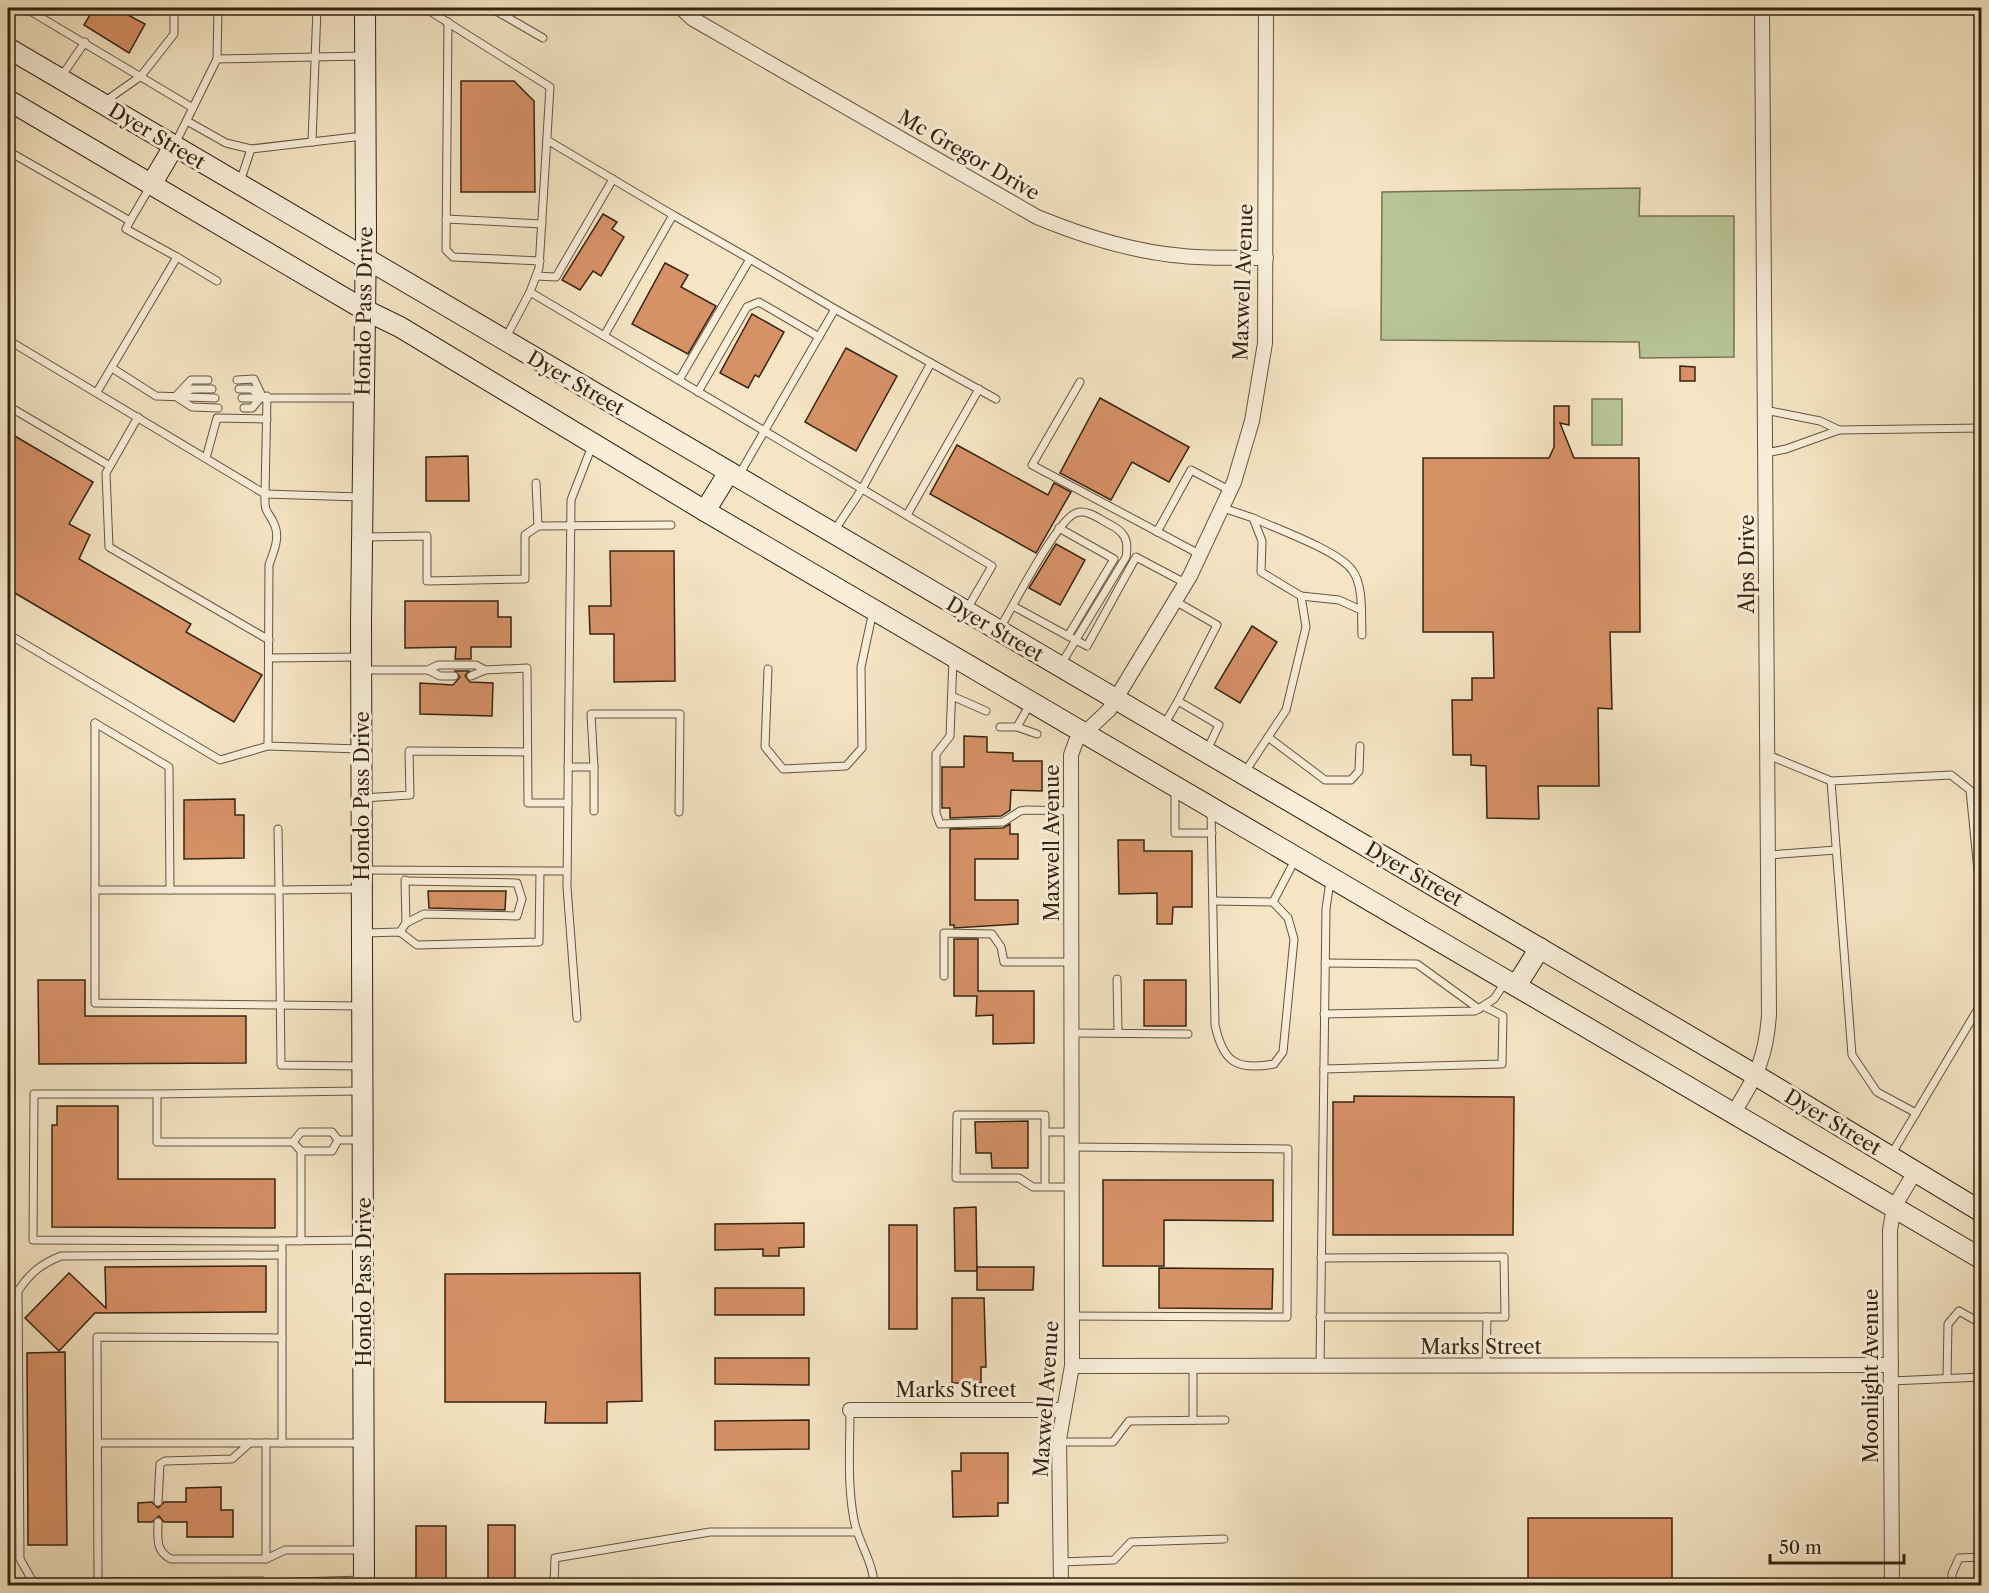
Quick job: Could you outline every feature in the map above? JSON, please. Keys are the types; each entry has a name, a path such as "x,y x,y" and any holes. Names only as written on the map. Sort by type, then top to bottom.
{"main road":[{"name":"Hondo Pass Drive","path":"364,1583 361,537 365,260 365,9"},
{"name":"Dyer Street","path":"8,48 365,260 1540,948 1982,1212"},
{"path":"8,100 363,309 400,327 705,510 1982,1259"},
{"path":"151,185 174,146"},
{"path":"705,510 733,475"},
{"path":"1511,983 1540,948"}],"street":[{"name":"Mc Gregor Drive","path":"681,8 693,19 1036,217 1072,232 1149,252 1184,256 1266,258"},
{"name":"Maxwell Avenue","path":"1061,1586 1059,1442 1072,1366 1071,755 1076,741 1103,716 1116,699 1186,584 1231,491 1252,421 1265,343 1266,8"},
{"name":"Alps Drive","path":"1734,1112 1757,1076 1767,1035 1769,1015 1762,8"},
{"name":"Moonlight Avenue","path":"1892,1586 1890,1230 1894,1207 1915,1172"},
{"name":"Marks Street","path":"1072,1366 1891,1365"},
{"name":"Marks Street","path":"850,1410 1063,1410"}],"lane":[{"path":"24,8 85,42 193,108"},
{"path":"102,103 141,76 174,34 174,8"},
{"path":"174,146 217,59 218,8"},
{"path":"312,142 317,8"},
{"path":"491,8 543,38"},
{"path":"365,9 428,10 550,87 540,261 530,292 504,340"},
{"path":"448,22 446,250 453,257 540,261"},
{"path":"59,79 85,42"},
{"path":"217,59 365,56"},
{"path":"186,121 226,143 251,149 365,136"},
{"path":"547,140 673,215 996,399"},
{"path":"240,185 251,149"},
{"path":"8,151 130,221"},
{"path":"536,276 556,277 613,179"},
{"path":"151,185 126,229 217,281"},
{"path":"604,336 673,215"},
{"path":"446,219 542,224"},
{"path":"97,393 177,257"},
{"path":"679,380 750,259"},
{"path":"530,292 992,566 965,611"},
{"path":"698,392 747,307 759,302 819,338"},
{"path":"733,475 764,431 836,309"},
{"path":"8,340 265,494 362,497"},
{"path":"832,533 862,489 931,363"},
{"path":"112,368 156,396 215,398"},
{"path":"237,380 254,379 265,396 267,419 265,511 275,525 277,537 270,566 268,746"},
{"path":"176,396 191,380 208,380"},
{"path":"1080,382 1032,465 1201,555"},
{"path":"176,396 192,389 212,389"},
{"path":"239,389 251,389 265,396"},
{"path":"907,515 979,389"},
{"path":"176,396 192,408 218,408"},
{"path":"244,408 252,408 265,396"},
{"path":"242,398 265,396 363,398"},
{"path":"8,406 110,466"},
{"path":"1765,411 1820,421 1839,430"},
{"path":"138,417 106,473 109,547 269,640"},
{"path":"206,458 217,418 267,419"},
{"path":"1766,453 1786,449 1839,430 1982,428"},
{"path":"577,1018 567,870 571,500 593,444"},
{"path":"1157,532 1191,470 1231,491"},
{"path":"536,483 538,526"},
{"path":"1223,508 1253,518 1330,553 1353,570 1360,593 1362,635"},
{"path":"999,630 1059,528 1073,513 1084,511 1123,531 1128,545 1126,557 1060,666"},
{"path":"1253,518 1262,542 1261,572 1301,596 1339,600 1361,610"},
{"path":"361,537 427,536 427,581 525,579 525,535 538,526 671,525"},
{"path":"1059,528 1114,559 1068,636"},
{"path":"1013,606 1087,646 1136,557 1186,584"},
{"path":"1243,774 1286,710 1306,627 1301,596"},
{"path":"1163,727 1217,625 1175,601"},
{"path":"768,669 765,747 783,769 846,766 862,748 861,667 874,609"},
{"path":"8,634 220,760 268,746 362,749"},
{"path":"954,656 950,736 936,754 936,813 940,824 1003,822 1020,811 1027,810 1071,811"},
{"path":"269,658 428,670 440,676 454,676"},
{"path":"428,670 438,665 476,665 484,670"},
{"path":"471,676 484,670 526,668 528,803 568,803"},
{"path":"952,696 986,711"},
{"path":"1017,727 1031,701"},
{"path":"1178,701 1219,725 1206,752"},
{"path":"594,812 591,714 680,714 680,812"},
{"path":"170,890 169,767 95,723 95,1003 363,1006"},
{"path":"1000,727 1017,727 1037,734"},
{"path":"1268,737 1325,780 1351,780 1359,771 1360,746"},
{"path":"362,798 410,795 409,751 527,752"},
{"path":"1768,755 1831,781 1951,775 1970,790 1982,910"},
{"path":"568,767 594,767"},
{"path":"1831,781 1852,1055 1877,1092 1916,1113"},
{"path":"1175,786 1175,833 1212,833"},
{"path":"1211,807 1215,1025 1220,1049 1232,1061 1254,1068 1274,1064 1283,1052 1288,1017 1294,939 1288,918 1273,902 1213,901"},
{"path":"278,829 280,1065 363,1066"},
{"path":"1769,855 1836,850"},
{"path":"1273,902 1296,857"},
{"path":"95,890 279,890 362,880 402,870 567,870"},
{"path":"402,870 406,881 406,923"},
{"path":"362,933 400,932 417,945 539,942 540,871"},
{"path":"1320,1367 1326,909 1330,877"},
{"path":"400,932 406,923 424,914 517,916 522,900 517,883 406,881"},
{"path":"944,976 944,933 992,934 1001,947 1004,962 1071,962"},
{"path":"1324,1069 1502,1064 1503,1016 1482,1008 1417,964 1325,963"},
{"path":"1118,979 1118,1034"},
{"path":"1324,1014 1461,1012 1482,1008 1511,983"},
{"path":"1890,1156 1982,1002"},
{"path":"1072,1033 1188,1034"},
{"path":"363,1091 34,1094 33,1240 364,1240"},
{"path":"157,1094 158,1142 293,1142 301,1151 302,1241"},
{"path":"1045,1186 1045,1115 957,1115 957,1178 1019,1178 1033,1186 1072,1187"},
{"path":"293,1142 301,1132 332,1132 338,1140"},
{"path":"1045,1132 1072,1132"},
{"path":"338,1140 363,1140"},
{"path":"301,1151 332,1151 338,1140"},
{"path":"1072,1147 1288,1149 1288,1161 1287,1317 1072,1316"},
{"path":"282,1241 282,1443"},
{"path":"282,1255 61,1256 44,1263 29,1275 18,1291 20,1559 33,1584 98,1582 137,1584 364,1583"},
{"path":"1320,1317 1505,1317 1504,1257 1321,1258"},
{"path":"1947,1378 1948,1324 1959,1311 1982,1324"},
{"path":"1486,1366 1487,1317"},
{"path":"98,1582 97,1337 282,1338"},
{"path":"1192,1420 1193,1367"},
{"path":"1891,1381 1982,1377"},
{"path":"850,1410 850,1500 856,1532 874,1575 874,1586"},
{"path":"1059,1442 1113,1442 1129,1421 1225,1420"},
{"path":"98,1443 363,1443"},
{"path":"158,1502 160,1464 165,1461 232,1459 250,1443"},
{"path":"266,1443 266,1559"},
{"path":"158,1522 158,1548 162,1554 171,1559 266,1559 285,1550 364,1550"},
{"path":"554,1586 555,1557 710,1532 856,1532"},
{"path":"1061,1562 1114,1560 1131,1542 1224,1539"},
{"path":"1952,1586 1952,1574 1959,1558 1982,1557"}],"green space":[{"path":"1640,188 1639,216 1734,216 1734,357 1640,358 1639,342 1381,340 1382,192"},
{"path":"1592,399 1622,399 1622,445 1592,445"}],"building":[{"path":"94,8 115,8 145,24 129,53 84,25"},
{"path":"461,81 514,81 534,101 535,192 461,192"},
{"path":"603,214 617,222 612,229 624,237 601,276 593,271 580,290 562,280"},
{"path":"665,263 688,275 681,287 716,306 688,354 632,324"},
{"path":"752,314 784,332 759,377 755,375 748,388 720,373"},
{"path":"846,348 897,376 856,451 805,422"},
{"path":"1680,366 1695,367 1695,381 1680,381"},
{"path":"1100,398 1189,447 1169,482 1132,462 1111,500 1060,473"},
{"path":"1554,406 1569,406 1569,425 1560,423 1574,458 1639,458 1640,632 1610,632 1612,709 1598,708 1599,786 1538,786 1539,819 1487,818 1486,766 1471,765 1471,755 1453,755 1452,700 1472,700 1472,678 1494,678 1493,632 1423,632 1423,458 1549,458 1554,447"},
{"path":"8,432 93,482 69,524 90,535 79,559 191,624 186,632 262,675 234,722 8,589"},
{"path":"957,445 1048,495 1054,483 1071,492 1036,553 930,494"},
{"path":"468,456 469,501 426,501 426,457"},
{"path":"1056,544 1085,560 1060,605 1029,588"},
{"path":"610,551 674,551 675,681 614,682 614,634 590,634 589,606 611,606"},
{"path":"405,601 498,601 498,617 511,617 511,647 471,647 471,659 455,659 456,647 405,648"},
{"path":"1252,626 1277,642 1240,703 1215,688"},
{"path":"455,671 469,671 465,676 470,682 493,683 492,716 420,714 420,683 453,685 460,677"},
{"path":"964,736 987,737 987,752 1013,753 1013,761 1042,761 1042,791 1011,790 1010,810 1001,816 950,818 950,808 942,808 942,767 964,767"},
{"path":"235,799 235,815 244,815 244,858 184,859 184,800"},
{"path":"1010,824 1010,834 1018,834 1018,859 975,859 975,900 1018,900 1018,924 954,928 954,925 950,925 950,829 1003,828"},
{"path":"1118,840 1144,840 1144,851 1192,851 1192,907 1173,907 1172,924 1157,924 1157,893 1119,894"},
{"path":"428,891 506,891 505,910 429,908"},
{"path":"954,939 978,939 978,991 1034,991 1034,1043 993,1044 993,1015 976,1016 977,996 954,996"},
{"path":"38,980 85,980 85,1016 246,1016 246,1063 39,1064"},
{"path":"1144,980 1186,980 1186,1026 1144,1026"},
{"path":"1354,1096 1514,1097 1513,1235 1333,1235 1333,1102 1354,1102"},
{"path":"57,1106 118,1106 118,1179 275,1179 275,1228 52,1227 52,1125 57,1125"},
{"path":"1028,1121 1028,1168 992,1168 991,1153 976,1153 975,1122"},
{"path":"1103,1180 1273,1180 1273,1221 1164,1220 1164,1266 1103,1266"},
{"path":"976,1207 977,1271 955,1271 954,1208"},
{"path":"804,1223 804,1247 779,1248 779,1256 763,1256 763,1249 715,1250 715,1224"},
{"path":"889,1225 917,1225 917,1329 889,1329"},
{"path":"266,1266 266,1312 95,1313 59,1351 25,1318 69,1273 106,1308 105,1267"},
{"path":"977,1267 1034,1267 1033,1290 977,1290"},
{"path":"1159,1268 1273,1269 1272,1309 1159,1308"},
{"path":"640,1273 642,1401 607,1402 607,1423 545,1423 546,1402 445,1402 445,1274"},
{"path":"715,1288 804,1288 804,1315 715,1315"},
{"path":"952,1298 984,1298 986,1367 981,1367 981,1383 952,1383"},
{"path":"65,1352 67,1545 28,1545 27,1353"},
{"path":"715,1358 809,1358 809,1385 715,1384"},
{"path":"809,1420 809,1449 715,1450 715,1421"},
{"path":"961,1453 1008,1453 1008,1503 998,1503 998,1516 953,1517 952,1471 961,1471"},
{"path":"221,1487 221,1510 233,1510 233,1537 187,1537 187,1522 164,1522 159,1516 152,1522 138,1522 138,1503 152,1502 158,1508 164,1502 186,1502 186,1488"},
{"path":"1528,1518 1672,1518 1672,1586 1528,1586"},
{"path":"488,1525 515,1525 515,1586 488,1586"},
{"path":"416,1526 446,1526 446,1586 416,1586"}]}
